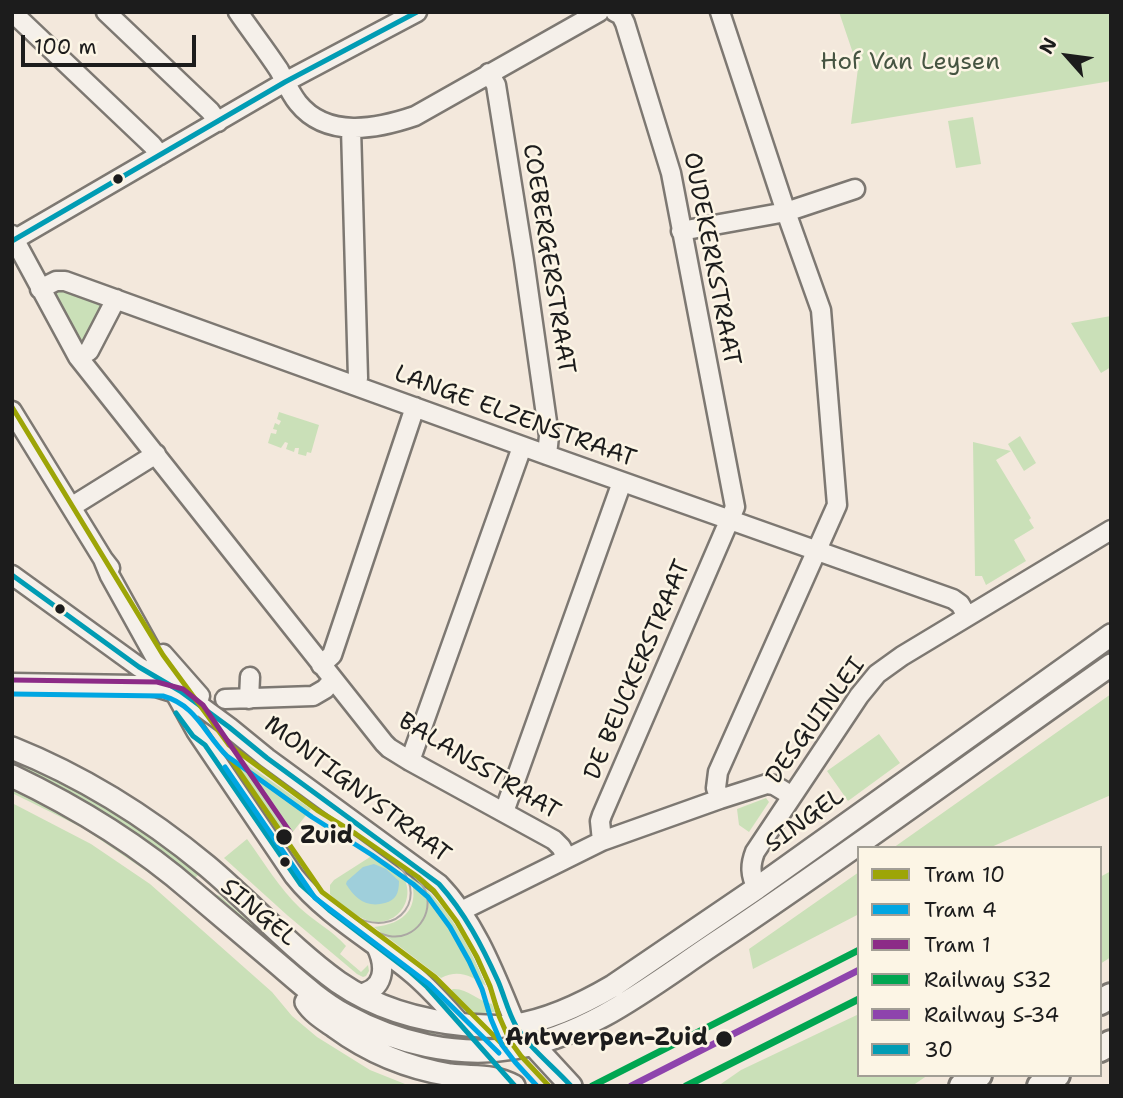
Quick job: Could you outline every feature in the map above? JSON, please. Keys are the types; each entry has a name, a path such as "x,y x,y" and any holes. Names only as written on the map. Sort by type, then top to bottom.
{"main road":[{"name":"SINGEL","path":"12,748 80,781 137,814 209,868 338,982 357,994 395,1012 413,1017 463,1024 516,1025 545,1018 597,996 757,888 1111,635"},
{"name":"SINGEL","path":"12,776 88,816 128,842 343,1014 377,1031 425,1046 485,1050 515,1048 587,1025 614,1010 751,919 1111,664"},
{"path":"298,980 305,1000 317,1014 378,1053 435,1072 494,1078 514,1086"},
{"path":"463,1024 514,1086"},
{"name":"MONTIGNYSTRAAT","path":"516,1025 531,1045 566,1081"}],"street":[{"path":"12,12 160,155"},
{"path":"106,12 210,111 218,122"},
{"path":"238,12 299,104 307,112 329,124 351,128 383,126 415,116 587,15"},
{"path":"13,238 285,82 417,12"},
{"path":"720,12 821,310 837,505 718,772 716,788 720,799"},
{"name":"OUDEKERKSTRAAT","path":"617,13 625,23 671,173 735,507 729,520"},
{"name":"COEBERGERSTRAAT","path":"489,73 496,85 524,260 549,436 547,455"},
{"path":"351,128 358,378 355,385"},
{"path":"681,231 786,212 855,189"},
{"name":"BALANSSTRAAT","path":"13,238 78,357 384,743 410,761 554,840 567,858"},
{"name":"LANGE ELZENSTRAAT","path":"40,289 61,280 116,299 522,447 953,599 960,604 967,616"},
{"path":"78,357 89,351 116,299"},
{"path":"321,665 332,655 415,407"},
{"path":"12,411 161,652 176,689 205,745 301,885 310,895 427,987 463,1024"},
{"path":"410,761 522,447"},
{"path":"71,507 156,454"},
{"path":"504,813 622,482"},
{"name":"DE BEUCKERSTRAAT","path":"602,841 600,821 729,520"},
{"name":"DESGUINLEI","path":"757,888 751,876 755,852 859,696 877,674 901,656 1111,530"},
{"name":"MONTIGNYSTRAAT","path":"12,575 139,667 176,689 229,727 267,758 427,874 448,893 461,911 494,974 516,1025"},
{"path":"249,699 250,677"},
{"path":"225,699 313,696 333,680"},
{"path":"12,683 176,689"},
{"path":"461,911 602,841 720,799 768,784 792,796"},
{"path":"357,994 372,989 380,979 383,970 376,946"}],"green space":[{"name":"Hof Van Leysen","path":"839,12 1111,12 1111,81 851,124 858,68"},
{"path":"973,117 981,164 956,168 948,121"},
{"path":"64,285 108,301 85,345 79,348 48,293"},
{"path":"1111,316 1111,367 1101,373 1071,323"},
{"path":"279,412 319,425 311,453 307,452 306,456 298,454 299,448 295,448 294,452 286,449 288,443 285,442 281,448 268,443 271,433 276,434 277,430 273,429 275,423 279,425 281,421 277,419"},
{"path":"1020,436 1036,463 1024,471 1008,444"},
{"path":"973,442 1011,451 996,460 1031,518 1029,520 1034,528 1014,540 1026,561 986,585 982,576 975,576"},
{"path":"1111,645 1111,657 655,973 668,957"},
{"path":"1111,694 1111,795 994,846 896,846"},
{"path":"879,734 900,763 848,801 827,771"},
{"path":"12,756 127,817 201,872 194,879 121,825 87,804 12,767"},
{"path":"237,757 311,809 288,838 235,761"},
{"path":"12,789 87,829 157,876 83,828 12,793"},
{"path":"766,798 769,802 749,832 739,825 737,809"},
{"path":"12,803 91,844 150,884 272,992 292,1016 317,1037 370,1070 410,1086 12,1086"},
{"path":"247,839 292,900 346,946 340,954 361,972 368,965 366,976 357,974 224,858"},
{"path":"370,857 392,866 406,884 406,902 402,910 386,921 364,919 330,894 330,885 334,880"},
{"path":"1111,871 1111,957 1102,963 1102,876"},
{"path":"857,873 857,915 753,969 749,949"},
{"path":"410,876 435,899 456,925 486,986 465,975 454,974 441,978 374,927 394,922 408,912 413,897"},
{"path":"212,895 220,896 299,966 429,1026 440,1039 384,1023 352,1007 320,982 298,970"},
{"path":"453,989 463,990 492,1004 495,1012 468,1014 446,993"},
{"path":"857,1015 857,1077 925,1077 912,1086 718,1086 741,1070"}],"water":[{"path":"374,864 386,869 399,881 396,895 385,903 362,901 346,884 363,867"}],"tram line":[{"name":"10","path":"12,407 163,655 229,745 317,810 418,877 434,891 457,922 477,957 510,1041 549,1086"},
{"name":"1","path":"12,680 157,682 183,689 203,705 290,832"},
{"name":"4","path":"12,694 163,696 184,706 227,756 312,817 372,855 428,897 450,927 469,961 502,1045 537,1086"},
{"name":"10","path":"232,761 322,892 435,977 505,1047"},
{"name":"4","path":"225,767 315,898 429,984 499,1053"},
{"path":"352,915 369,922 384,923 405,910 410,899 410,887 405,873 393,860"},
{"path":"374,931 398,936 407,934 421,923 425,916 427,899 422,885 411,873"}],"rail line":[{"name":"S32","path":"592,1086 857,951"},
{"name":"S-34","path":"631,1086 857,971"},
{"name":"S32","path":"686,1086 857,1000"}],"transit line":[{"name":"30","path":"12,241 285,82 417,12"},
{"name":"30","path":"12,575 139,667 180,691 439,884 457,906 479,943 516,1026 535,1050 571,1086"},
{"name":"30","path":"176,713 193,736 205,745 301,885 427,987 515,1086"}],"place":[{"name":"Zuid","path":"284,837"},
{"name":"Antwerpen-Zuid","path":"724,1039"}]}
